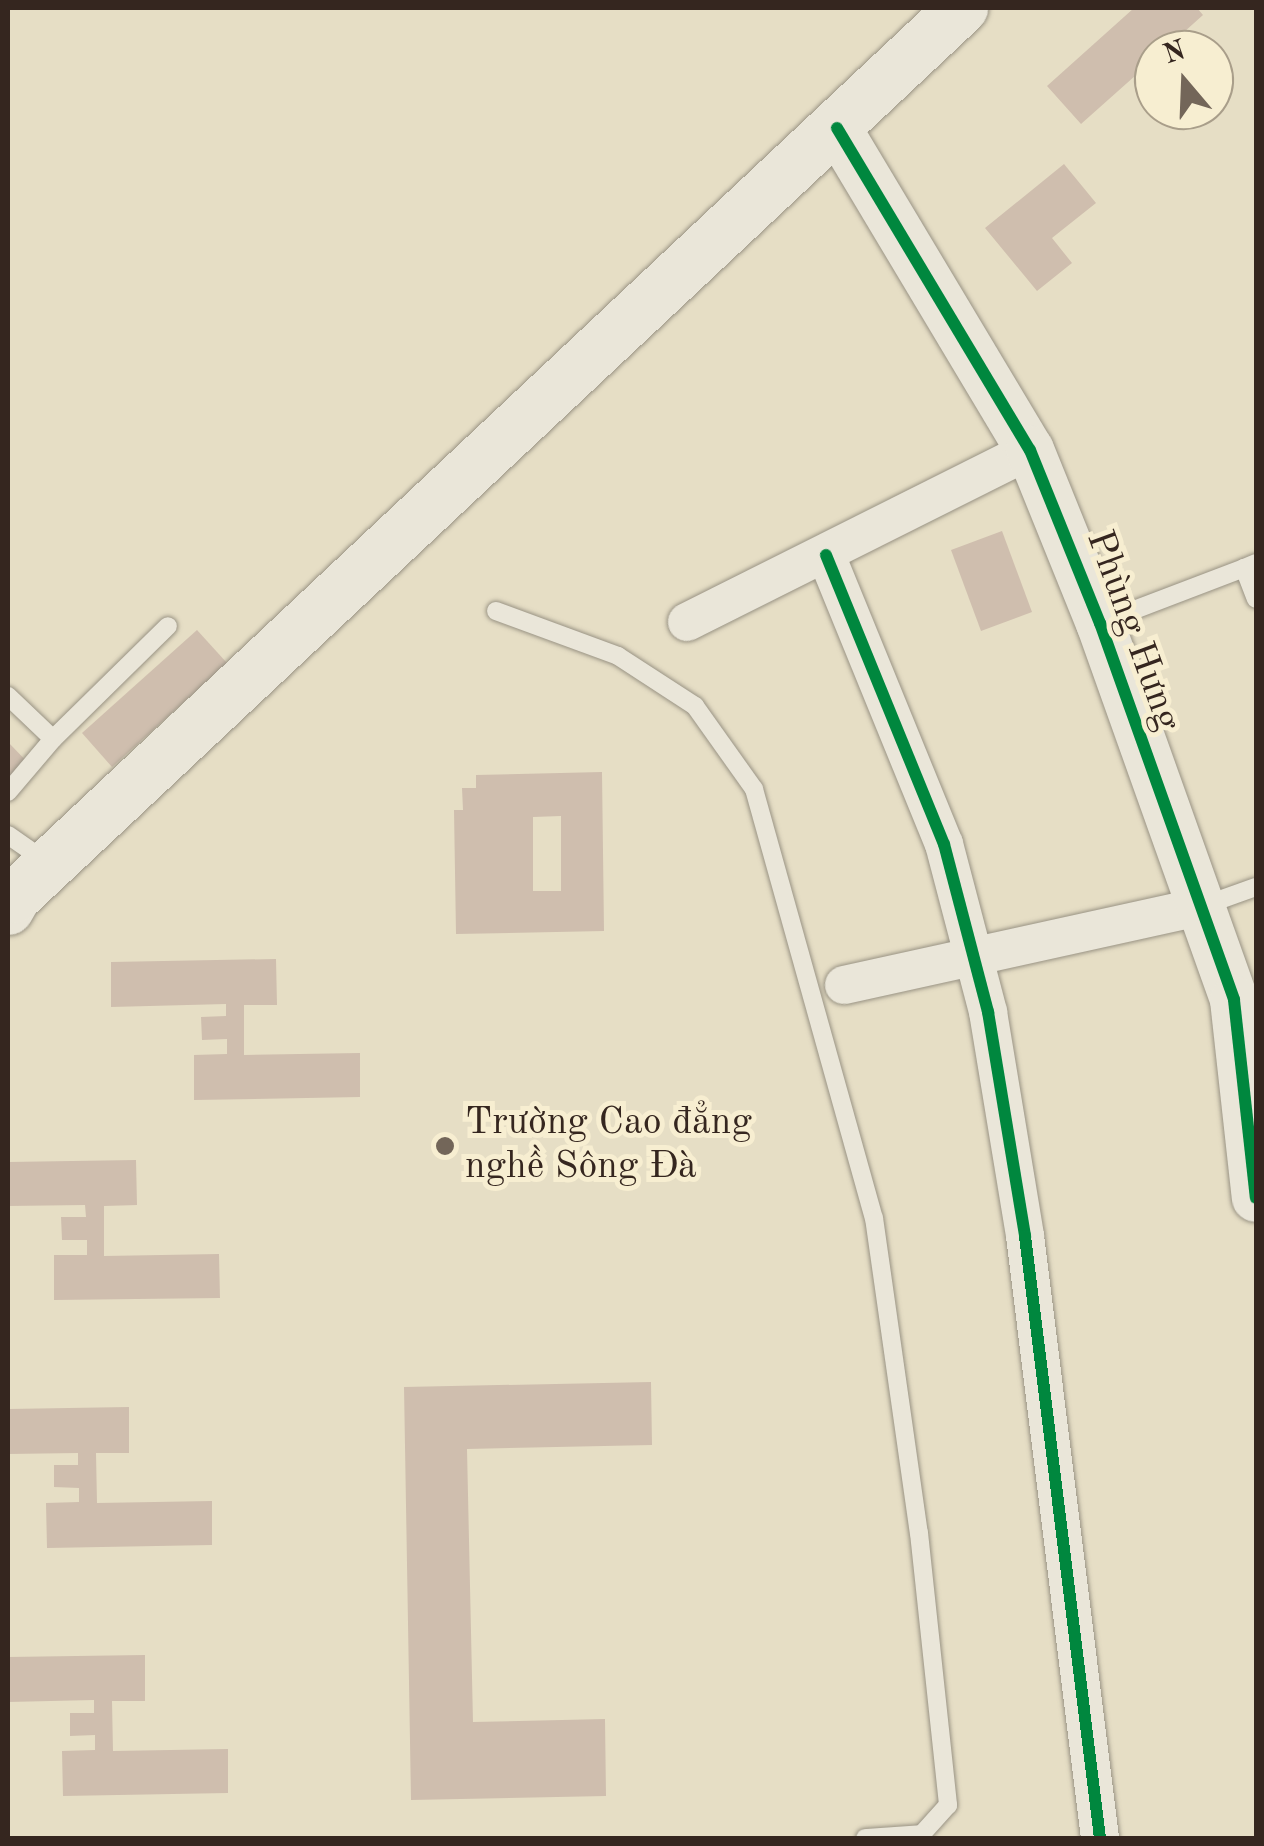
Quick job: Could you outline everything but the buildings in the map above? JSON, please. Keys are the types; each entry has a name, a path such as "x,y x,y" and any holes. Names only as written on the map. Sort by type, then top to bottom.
{"main road":[{"path":"20,892 962,8"}],"street":[{"name":"Phùng Hưng","path":"837,128 1030,450 1100,623 1234,1000 1256,1198"},
{"path":"687,622 1030,450"},
{"path":"826,555 944,844 988,1012 1025,1236 1100,1838"},
{"path":"844,985 1199,907"}],"lane":[{"path":"1100,623 1250,565 1256,599"},
{"path":"496,611 618,656 695,706 754,789 874,1218 919,1533 948,1805 922,1834 865,1838"},
{"path":"8,792 53,739 168,626"},
{"path":"8,696 53,739"},
{"path":"8,836 20,892"},
{"path":"1199,907 1256,887"}],"cycle path":[{"path":"837,128 1030,450 1100,623 1234,1000 1256,1198"},
{"path":"826,555 944,844 988,1012 1025,1236 1100,1838"}],"place":[{"name":"Trường Cao đẳng nghề Sông Đà","path":"445,1146"}]}
